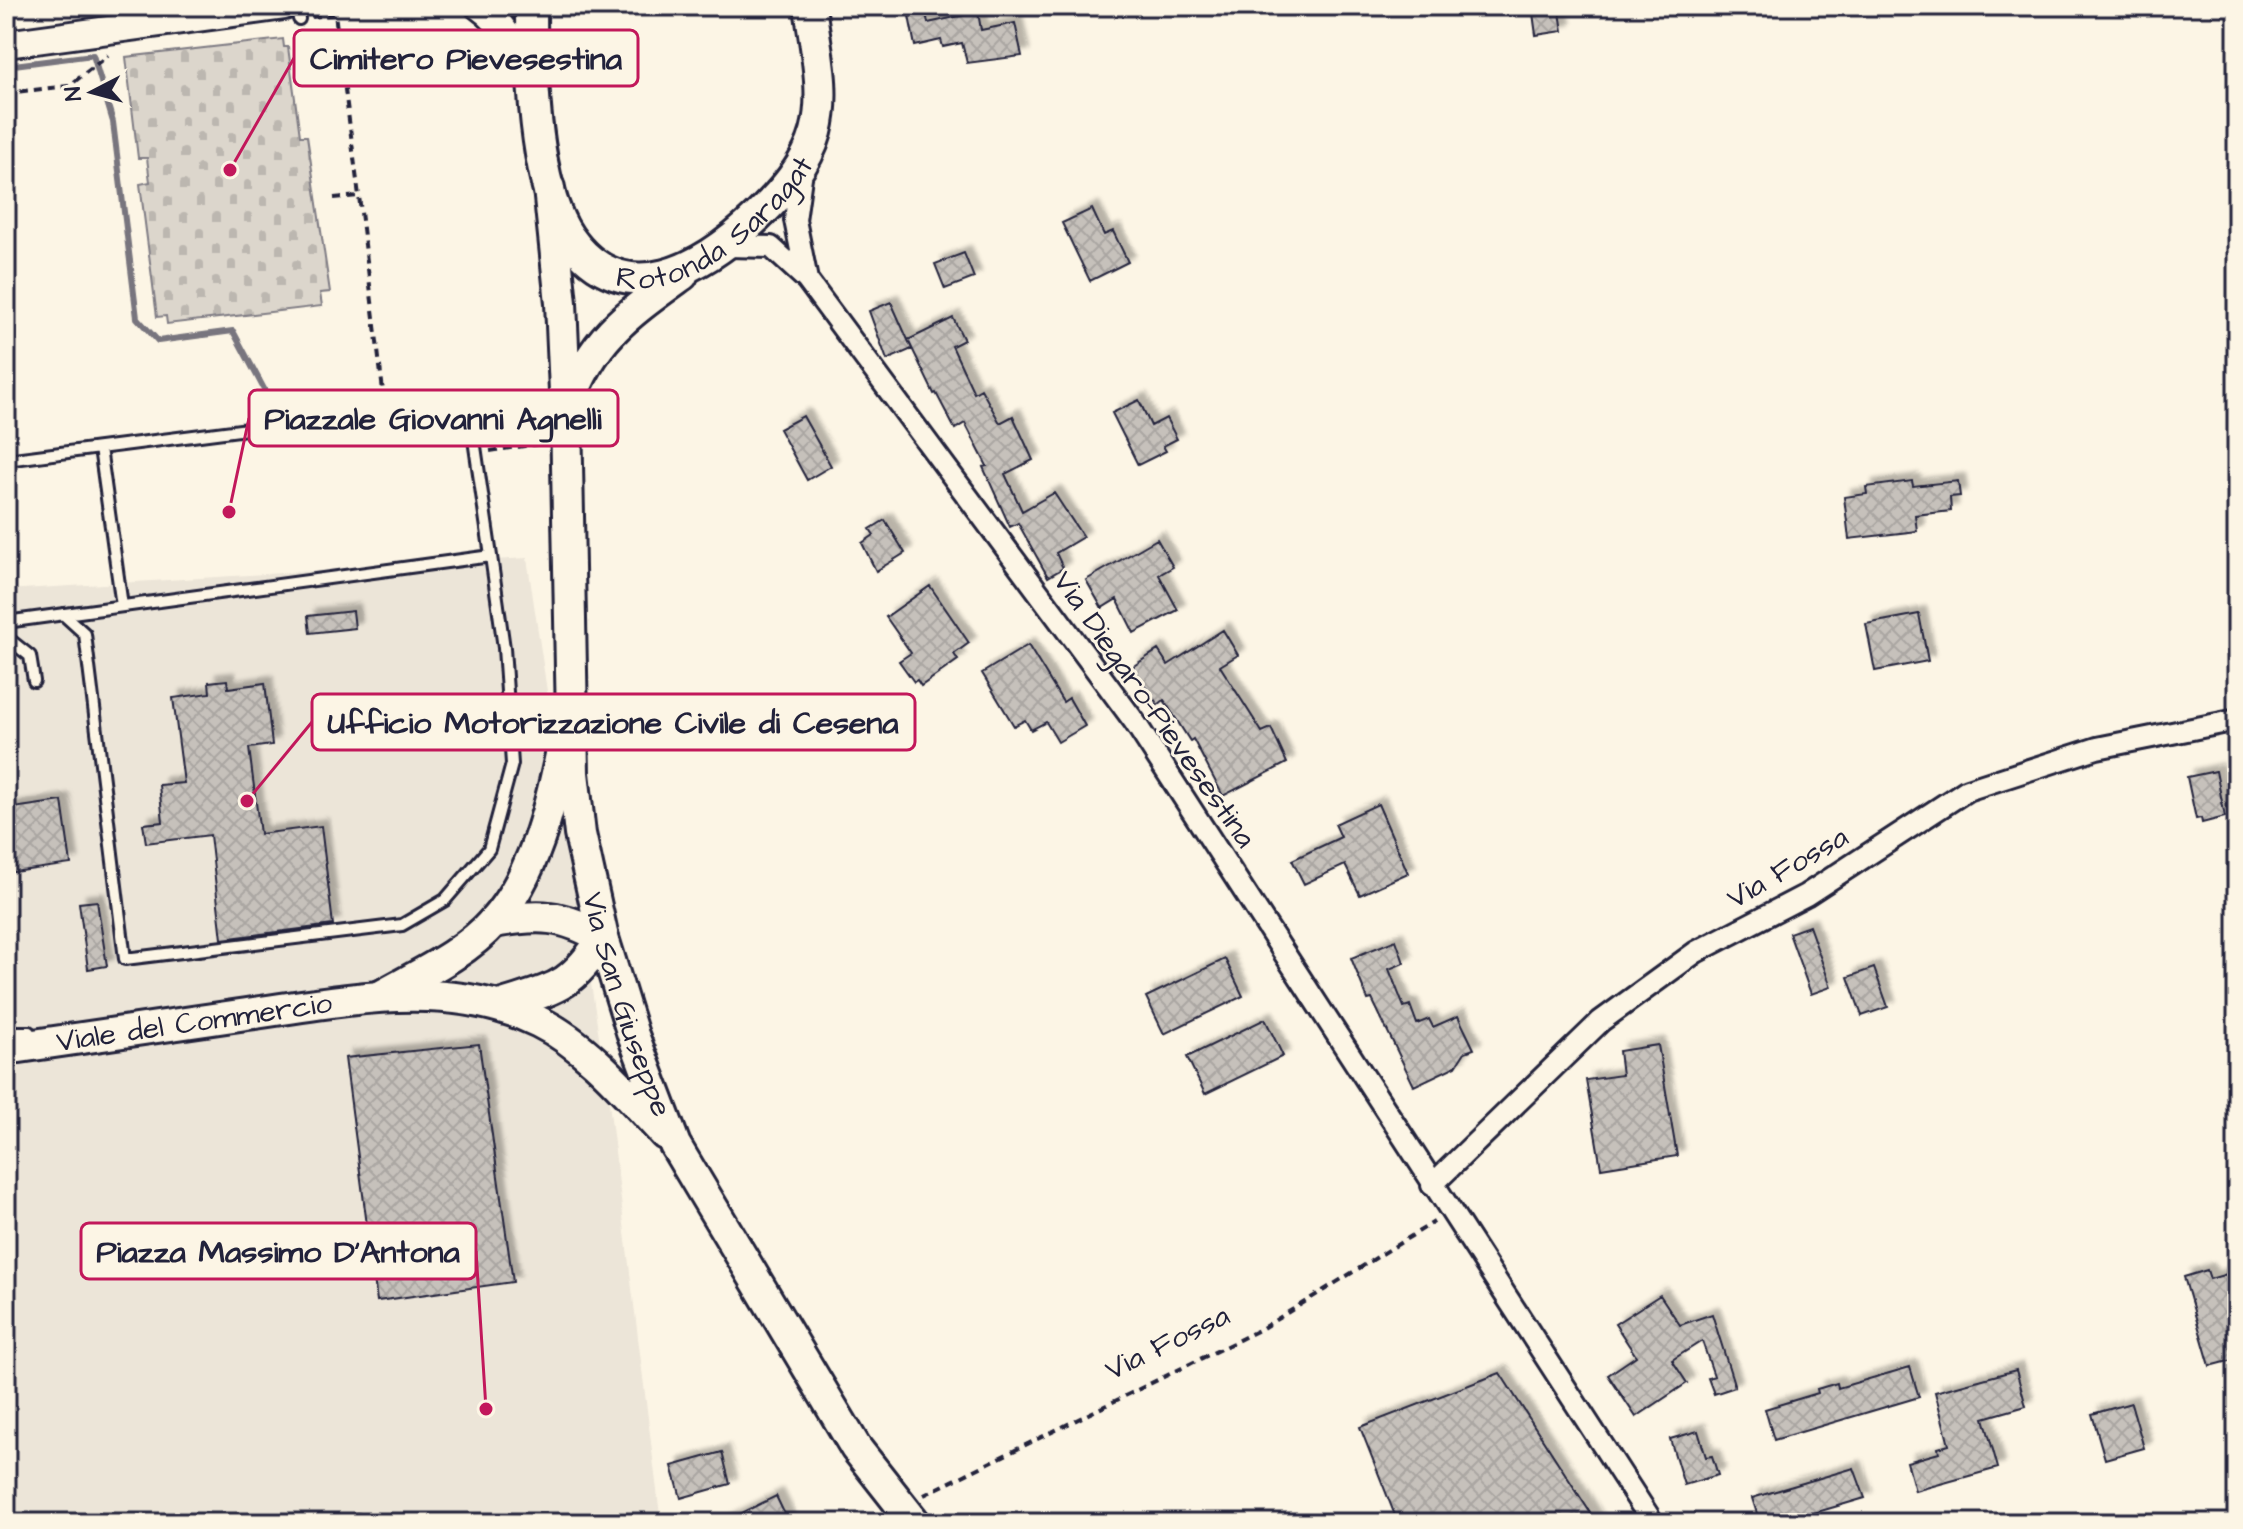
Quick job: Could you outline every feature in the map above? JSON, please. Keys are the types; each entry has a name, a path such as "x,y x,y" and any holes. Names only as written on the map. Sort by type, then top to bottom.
{"main road":[{"name":"Rotonda Saragat","path":"531,6 532,83 549,188 567,235 593,265 627,276 653,277 689,270 728,246 774,201 803,162 819,116 810,6"},
{"path":"814,38 819,6"},
{"name":"Via San Giuseppe","path":"549,188 561,303 566,413 570,706 580,834 603,938 633,1035 675,1145 856,1448 908,1515"},
{"name":"Via San Giuseppe","path":"566,413 593,350 622,319 689,270"},
{"name":"Viale del Commercio","path":"381,996 466,945 493,922 517,888 538,842 554,790 570,706"},
{"path":"493,922 528,916 563,918 603,938"},
{"name":"Viale del Commercio","path":"500,1006 562,986 583,969 603,938"},
{"name":"Viale del Commercio","path":"6,1049 381,996 447,998 500,1006 541,1022 585,1054 675,1145"}],"street":[{"path":"479,6 495,19 509,37 532,83"},
{"path":"6,44 291,13"},
{"name":"Via Diegaro-Pievesestina","path":"803,162 795,220 807,280"},
{"name":"Via Diegaro-Pievesestina","path":"728,246 771,247 807,280 1134,721 1450,1212"},
{"name":"Via Fossa","path":"1432,1185 1601,1021 1696,952 1806,895 1967,790 2097,748 2237,720"},
{"path":"1450,1212 1653,1523"}],"lane":[{"path":"291,13 297,6"},
{"path":"6,460 442,404 471,419 504,648 512,764 489,849 445,900 402,925 125,959 85,634 63,614"},
{"path":"100,448 122,606"},
{"path":"6,622 491,556"},
{"path":"6,637 30,656 34,681"},
{"path":"6,1032 119,1031"},
{"path":"6,1061 119,1031"}],"path":[{"path":"291,13 335,14 385,410"},
{"path":"6,93 69,86 116,49"},
{"path":"334,198 359,196"},
{"name":"Via Fossa","path":"908,1515 1261,1329 1450,1212"}],"shaded area":[{"path":"527,558 609,1103 661,1523 6,1523 6,590"}],"green space":[{"path":"283,39 284,47 288,47 300,136 307,136 330,292 320,293 322,306 167,324 166,316 157,317 140,184 150,182 147,158 138,158 126,57"}],"building":[{"path":"1532,6 1559,6 1563,31 1536,35"},
{"path":"978,12 981,30 1015,23 1022,56 967,63 962,43 943,47 941,40 915,46 909,16 926,13 928,23"},
{"path":"1092,209 1104,235 1113,231 1128,262 1090,281 1062,223"},
{"path":"964,253 974,278 945,289 935,264"},
{"path":"891,302 912,349 887,360 869,311"},
{"path":"953,318 964,340 952,346 974,393 981,389 1000,423 1013,416 1033,460 1005,474 1022,511 1054,493 1083,537 1056,553 1063,568 1048,577 1018,523 1010,527 983,467 987,466 965,423 955,429 908,340"},
{"path":"1139,400 1151,426 1166,418 1177,439 1163,446 1166,451 1138,465 1112,413"},
{"path":"803,416 831,466 807,480 779,429"},
{"path":"1912,481 1913,486 1958,481 1960,496 1950,497 1951,511 1915,515 1917,531 1849,539 1844,497 1867,494 1866,487"},
{"path":"885,520 905,553 876,571 862,543 874,535 870,529"},
{"path":"1157,539 1173,567 1159,575 1178,610 1134,633 1117,599 1102,608 1086,580"},
{"path":"930,586 969,643 954,654 958,660 921,686 917,680 914,682 899,661 911,653 886,617"},
{"path":"353,611 355,628 310,633 308,616"},
{"path":"1919,614 1928,661 1875,671 1866,624"},
{"path":"1223,630 1238,655 1220,666 1262,732 1271,728 1287,763 1223,796 1193,739 1190,741 1164,700 1158,705 1132,667 1158,650 1168,665"},
{"path":"1028,645 1063,702 1069,698 1085,726 1058,742 1046,722 1031,730 1025,720 1014,726 982,673"},
{"path":"227,680 228,688 265,683 272,745 249,748 260,834 321,826 333,925 222,939 210,835 146,843 143,824 163,822 159,785 184,783 173,698 210,693 209,682"},
{"path":"2216,771 2225,817 2202,823 2201,818 2196,819 2187,777"},
{"path":"62,801 71,864 6,873 6,809"},
{"path":"1378,804 1408,873 1360,895 1345,865 1304,884 1292,860 1341,837 1335,824"},
{"path":"97,901 107,966 88,969 79,903"},
{"path":"1809,926 1831,987 1811,994 1789,933"},
{"path":"1396,940 1404,963 1389,969 1404,1007 1410,1005 1417,1024 1429,1019 1433,1027 1458,1016 1474,1049 1465,1052 1456,1066 1414,1086 1372,999 1368,1000 1351,958"},
{"path":"1225,959 1243,996 1164,1034 1146,997"},
{"path":"1874,968 1888,1007 1862,1016 1848,977"},
{"path":"1265,1019 1283,1056 1205,1094 1187,1057"},
{"path":"479,1044 513,1282 377,1301 345,1058"},
{"path":"1658,1045 1677,1156 1601,1168 1586,1080 1622,1075 1619,1051"},
{"path":"2207,1270 2210,1279 2237,1271 2237,1359 2210,1366 2184,1277"},
{"path":"1660,1295 1680,1325 1712,1314 1735,1387 1714,1394 1708,1378 1714,1376 1702,1341 1672,1360 1687,1383 1636,1417 1608,1375 1636,1356 1615,1324"},
{"path":"1910,1367 1919,1397 1774,1440 1765,1409 1818,1393 1817,1389 1837,1383 1838,1388"},
{"path":"2016,1370 2026,1406 1984,1418 1998,1468 1915,1491 1907,1462 1939,1453 1938,1448 1949,1445 1935,1392"},
{"path":"1500,1373 1597,1523 1398,1523 1360,1427"},
{"path":"2131,1403 2144,1448 2105,1459 2092,1414"},
{"path":"1698,1431 1706,1457 1712,1456 1718,1475 1684,1485 1670,1439"},
{"path":"722,1452 730,1484 681,1498 672,1466"},
{"path":"1854,1468 1865,1498 1780,1523 1760,1523 1752,1498"},
{"path":"776,1496 789,1523 722,1523"}],"waterway":[{"path":"6,66 93,55 113,122 137,318 158,341 233,331 272,404"}],"place":[{"name":"Cimitero Pievesestina","path":"230,170"},
{"name":"Piazzale Giovanni Agnelli","path":"229,512"},
{"name":"Ufficio Motorizzazione Civile di Cesena","path":"247,801"},
{"name":"Piazza Massimo D'Antona","path":"486,1409"}]}
